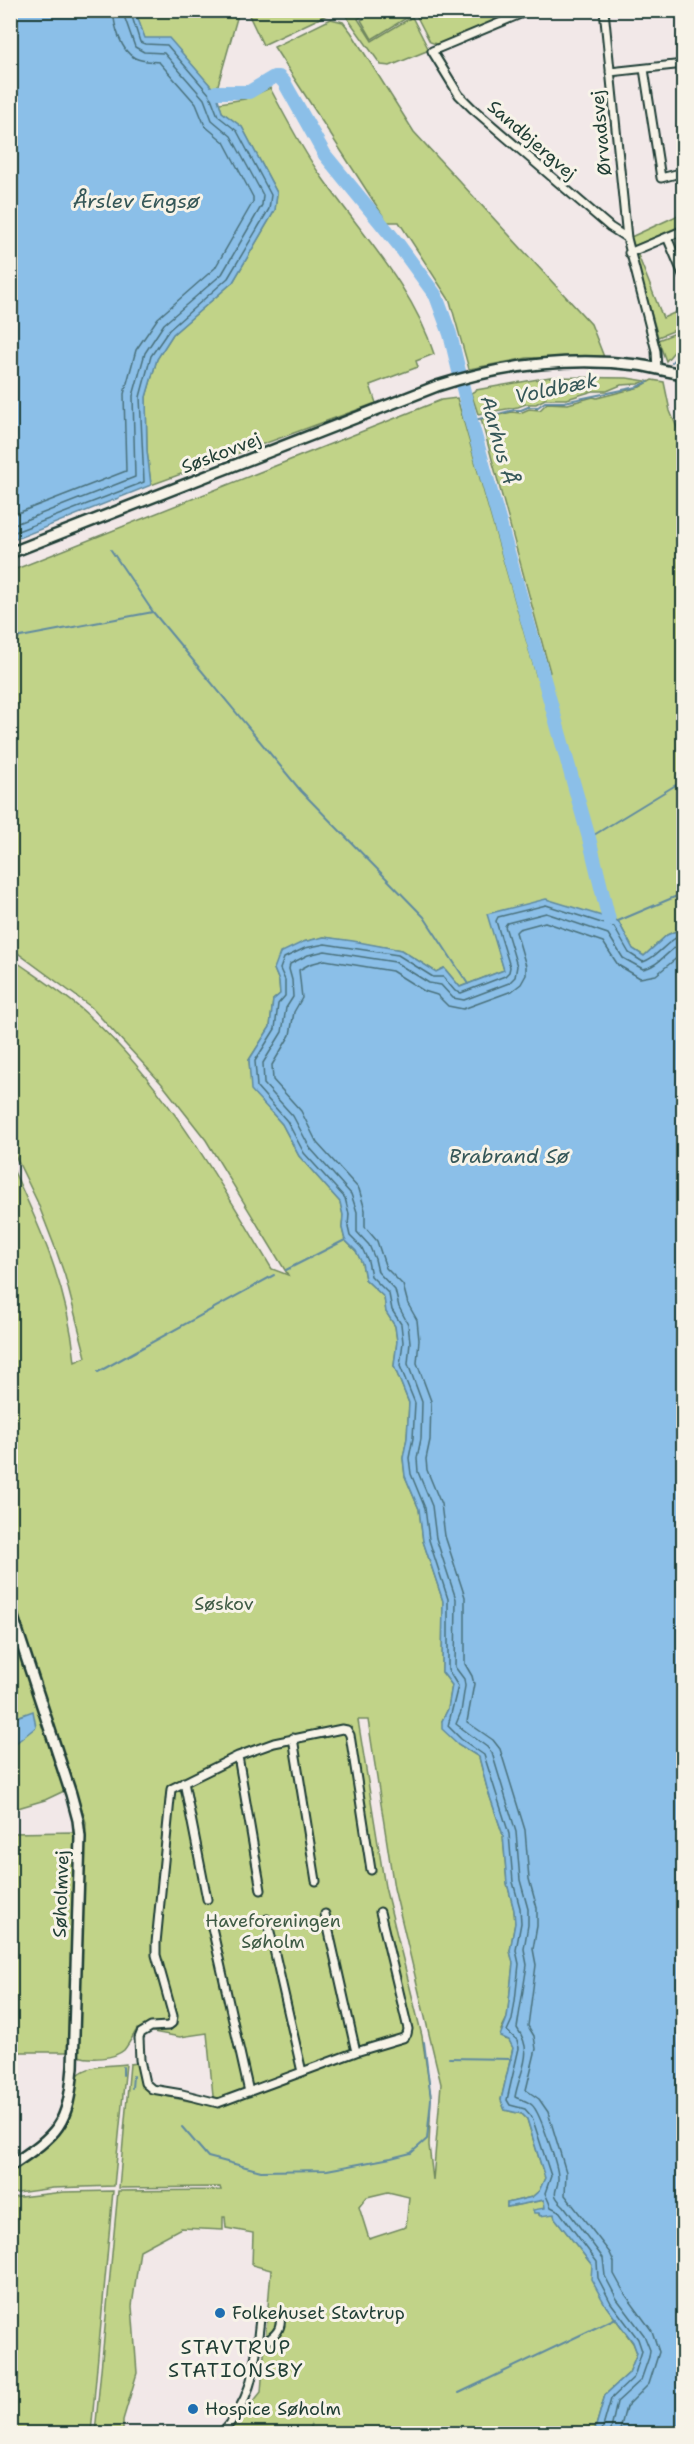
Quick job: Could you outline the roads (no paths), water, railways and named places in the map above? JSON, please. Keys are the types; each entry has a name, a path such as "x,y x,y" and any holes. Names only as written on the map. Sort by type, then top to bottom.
{"street":[{"name":"Sandbjergvej","path":"530,10 432,51 459,95 472,108 627,238"},
{"name":"Ørvadsvej","path":"604,10 629,253 656,351 657,369"},
{"path":"610,72 684,64"},
{"path":"644,69 661,178 684,172"},
{"path":"629,253 684,230"},
{"path":"667,237 684,277"},
{"name":"Søskovvej","path":"10,553 474,375 523,366 571,362 613,363 684,374"},
{"name":"Søholmvej","path":"10,1608 71,1794 80,1837 70,2101 63,2120 54,2133 10,2166"},
{"path":"372,1870 350,1735 347,1730 293,1738 238,1756 171,1789 156,1956 173,2016 172,2023 168,2026 151,2028 141,2033 139,2038 145,2083 152,2090 182,2094 210,2103 229,2100 356,2052 403,2038 408,2029 380,1912"},
{"path":"293,1738 316,1881"},
{"path":"238,1756 261,1890"},
{"path":"184,1782 207,1899"},
{"path":"325,1914 356,2052"},
{"path":"267,1919 302,2072"},
{"path":"210,1923 249,2092"},
{"path":"221,2433 238,2415 254,2377 256,2348 261,2316 267,2313 276,2314 281,2323 277,2333 256,2348"}],"water":[{"name":"Årslev Engsø","path":"11,10 135,11 145,38 169,38 216,92 222,112 242,127 277,193 275,210 233,282 173,334 157,359 146,397 147,451 151,485 11,541"},
{"name":"Brabrand Sø","path":"546,899 618,921 633,949 644,956 667,935 683,928 683,2433 594,2433 605,2395 629,2373 637,2353 633,2342 606,2306 591,2279 592,2265 554,2214 540,2216 539,2213 534,2213 533,2210 545,2208 544,2200 507,2207 507,2203 532,2197 539,2191 545,2178 527,2119 522,2114 505,2110 501,2100 513,2048 509,2040 500,2036 507,2018 509,2001 513,1963 510,1951 515,1923 514,1910 507,1883 503,1835 479,1757 458,1744 442,1729 452,1685 442,1672 443,1601 423,1541 419,1509 405,1476 403,1458 407,1438 409,1403 394,1366 397,1341 395,1326 386,1312 384,1297 365,1279 362,1263 356,1251 345,1240 340,1202 299,1156 282,1124 251,1090 249,1060 270,1027 273,1000 280,994 279,981 274,969 280,953 303,942 324,937 401,950 436,972 444,968 460,987 504,970 487,914"},
{"path":"33,1711 36,1727 11,1747 11,1719"}],"waterway":[{"name":"Aarhus Å","path":"216,92 249,92 274,77 279,77 325,155 398,244 436,296 450,334 471,421 589,838 609,920"},
{"name":"Voldbæk","path":"672,362 684,348"},
{"name":"Voldbæk","path":"471,421 528,407 538,407 545,402 564,402 637,387 648,382"},
{"path":"111,550 153,612"},
{"path":"10,639 153,612 301,791 424,917 468,984"},
{"path":"589,838 684,780"},
{"path":"618,921 684,893"},
{"path":"286,1270 345,1240"},
{"path":"98,1372 274,1275"},
{"path":"182,2127 208,2157 261,2171 327,2170 411,2153 427,2139 431,2099 424,2042"},
{"path":"449,2058 511,2059"},
{"path":"123,2067 123,2075"},
{"path":"132,2088 133,2076"},
{"path":"459,2393 616,2318"}],"place":[{"name":"Folkehuset Stavtrup","path":"220,2313"},
{"name":"Hospice Søholm","path":"193,2409"}],"district":[{"name":"STAVTRUP STATIONSBY","path":"236,2358"}],"park label":[{"name":"Søskov","path":"224,1604"},
{"name":"Haveforeningen Søholm","path":"273,1931"}]}
